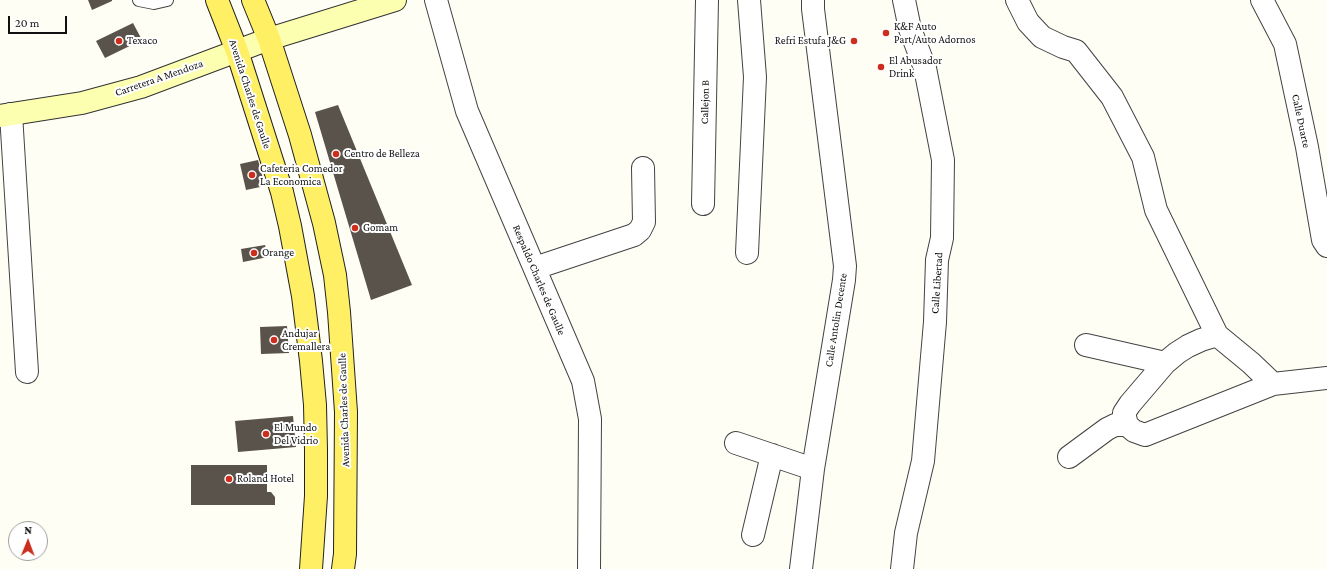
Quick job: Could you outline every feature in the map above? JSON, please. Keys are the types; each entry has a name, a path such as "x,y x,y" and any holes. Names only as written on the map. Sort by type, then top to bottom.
{"main road":[{"name":"Avenida Charles de Gaulle","path":"217,0 237,51 282,192 303,296 312,361 315,405 316,496 311,569"},
{"name":"Avenida Charles de Gaulle","path":"253,0 269,39 300,135 324,223 335,275 346,412 344,569"}],"street":[{"name":"Carretera A Mendoza","path":"6,115 82,103 141,87 269,39 395,0"},
{"name":"Respaldo Charles de Gaulle","path":"436,0 467,111 582,381 590,419 589,569"},
{"name":"Callejon B","path":"703,204 707,0"},
{"path":"748,0 755,77 748,253"},
{"name":"Calle Antolin Decente","path":"801,569 812,469 844,280 845,266 813,0"},
{"name":"Calle Libertad","path":"902,569 906,533 922,461 935,322 937,260 942,238 943,160 925,68 910,29 904,0"},
{"path":"1018,0 1028,22 1042,37 1063,47 1076,51 1112,97 1143,158 1156,210 1217,335 1251,363 1273,384"},
{"name":"Calle Duarte","path":"1262,0 1285,44 1307,147 1324,240 1327,246"},
{"path":"6,115 27,372"},
{"path":"535,268 634,235 640,230 644,222 644,168"},
{"path":"1217,335 1188,346 1165,363 1124,413 1127,425 1134,431 1145,435 1273,384 1327,378"},
{"path":"1086,345 1165,363"},
{"path":"1069,457 1107,428 1116,425 1127,425"},
{"path":"736,443 812,469"},
{"path":"753,535 772,455"}],"lane":[{"path":"138,0 154,3 167,0"}],"building":[{"path":"88,0 112,0 112,1 92,10"},
{"name":"Texaco","path":"133,23 142,40 105,58 96,41"},
{"path":"338,105 412,285 371,300 315,112"},
{"name":"Cafeteria Comedor La Economica","path":"258,160 265,186 246,190 240,164"},
{"name":"Orange","path":"265,245 268,257 243,262 241,249"},
{"name":"Andujar Cremallera","path":"287,326 289,353 261,354 260,327"},
{"name":"El Mundo Del Vidrio","path":"293,416 296,447 238,452 235,421"},
{"name":"Roland Hotel","path":"191,465 267,465 267,492 271,492 275,497 275,505 191,505"}],"place":[{"name":"K&F Auto Part/Auto Adornos","path":"886,33"},
{"name":"Texaco","path":"119,41"},
{"name":"Refri Estufa J&G","path":"854,41"},
{"name":"El Abusador Drink","path":"881,67"},
{"name":"Centro de Belleza","path":"336,154"},
{"name":"Cafeteria Comedor La Economica","path":"252,175"},
{"name":"Gomam","path":"355,228"},
{"name":"Orange","path":"254,253"},
{"name":"Andujar Cremallera","path":"274,340"},
{"name":"El Mundo Del Vidrio","path":"266,434"},
{"name":"Roland Hotel","path":"229,479"}]}
